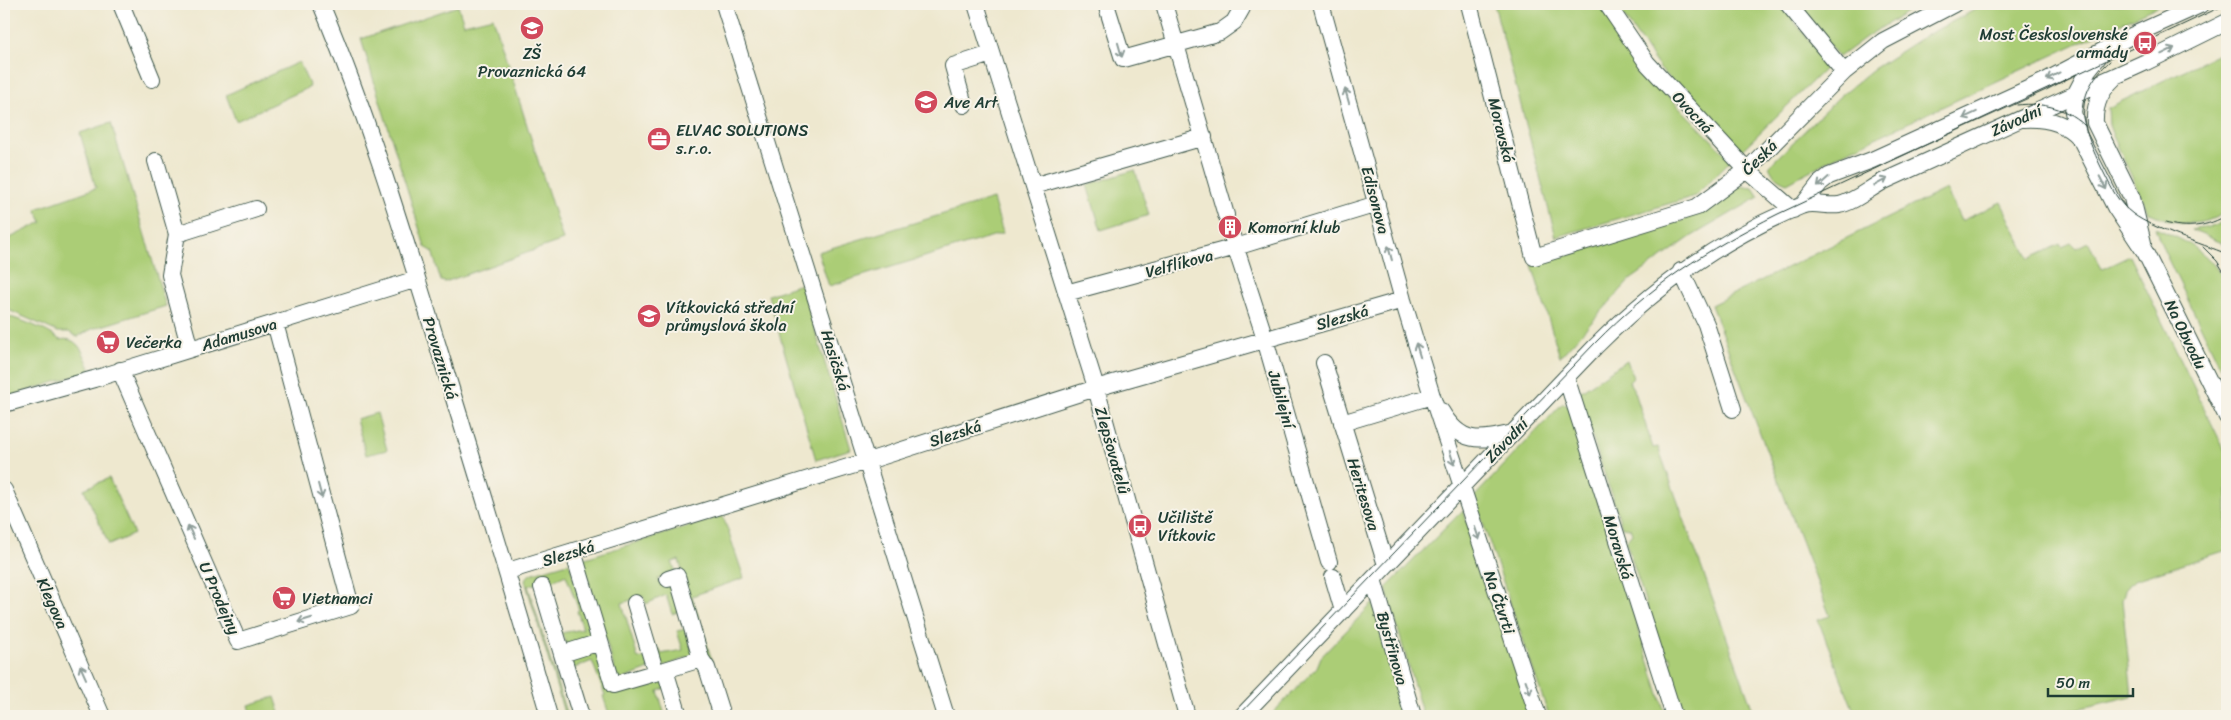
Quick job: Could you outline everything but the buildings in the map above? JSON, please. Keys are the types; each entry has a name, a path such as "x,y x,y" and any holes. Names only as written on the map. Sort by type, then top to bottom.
{"street":[{"path":"121,4 152,79"},
{"name":"Provaznická","path":"320,4 371,141 417,279 508,571 549,716"},
{"name":"Hasičská","path":"724,4 946,716"},
{"name":"Zlepšovatelů","path":"976,4 1096,388 1187,716"},
{"path":"1106,4 1122,59 1220,32 1234,22 1242,8 1242,4"},
{"path":"1164,4 1226,215"},
{"name":"Edisonova","path":"1321,4 1403,300 1461,487"},
{"name":"Moravská","path":"1469,4 1534,257"},
{"name":"Ovocná","path":"1606,4 1648,63 1747,170 1798,207"},
{"path":"1788,4 1844,72"},
{"name":"Česká","path":"1534,257 1697,207 1747,170 1844,72 1883,41 1954,4"},
{"name":"Závodní","path":"1242,716 1623,319 1681,271 1724,245 1798,207 1829,176 1872,160 2014,95 2202,4"},
{"name":"Závodní","path":"1798,207 1842,204 1882,182 2012,121 2071,99 2227,22"},
{"path":"2014,95 2036,92 2071,99 2090,66 2112,46"},
{"path":"964,105 953,66 991,54"},
{"name":"Na Obvodu","path":"2099,132 2095,117 2100,96 2112,80 2124,72"},
{"name":"Na Obvodu","path":"2071,99 2084,112 2099,132 2132,198 2145,252"},
{"name":"Na Obvodu","path":"2071,99 2080,140 2115,207 2145,252 2227,417"},
{"name":"Na Obvodu","path":"2012,121 2029,118 2052,121 2069,128 2080,140"},
{"path":"1033,186 1204,137"},
{"path":"156,160 177,234 170,275 190,349"},
{"name":"Velflíkova","path":"1066,293 1234,242 1377,204"},
{"path":"177,234 256,209"},
{"name":"Jubilejní","path":"1234,242 1343,611"},
{"path":"1681,271 1706,324 1732,409"},
{"name":"Adamusova","path":"4,404 417,279"},
{"name":"Slezská","path":"508,571 868,462 1096,388 1403,300"},
{"name":"U Prodejny","path":"120,370 238,641 352,606 275,323"},
{"name":"Heritesova","path":"1324,363 1386,565"},
{"name":"Moravská","path":"1566,377 1674,716"},
{"path":"1342,423 1432,396"},
{"name":"Edisonova","path":"1432,396 1447,422 1468,438 1489,438 1513,433"},
{"name":"Na Čtvrti","path":"1461,487 1538,716"},
{"name":"Klegova","path":"4,490 102,716"},
{"path":"573,552 613,685 701,659"},
{"path":"668,579 676,576 701,659 707,668 722,716"},
{"name":"Bystřinova","path":"1373,579 1413,716"},
{"path":"542,587 581,716"},
{"path":"635,603 679,716"},
{"path":"562,654 600,642"}],"green space":[{"path":"1494,4 1599,4 1646,73 1731,160 1695,196 1556,237"},
{"path":"1615,4 1780,4 1829,65 1741,151 1661,70"},
{"path":"1797,4 1920,4 1866,37 1839,57"},
{"path":"1986,4 2162,4 1837,156 1787,183 1774,175 1769,166 1839,97 1872,70 1923,37"},
{"path":"458,6 464,24 493,17 563,240 445,282 441,281 432,251 425,247 361,39"},
{"path":"2227,49 2227,211 2217,217 2198,223 2168,220 2148,212 2113,136 2109,125 2108,108"},
{"path":"299,62 310,87 236,121 226,95"},
{"path":"111,123 166,306 92,329 77,337 69,332 58,332 4,308 4,241 42,222 36,209 96,188 80,133"},
{"path":"1135,170 1149,215 1101,230 1087,185"},
{"path":"1739,186 1753,188 1759,197 1692,236 1630,280 1560,357 1532,265 1681,221 1709,209"},
{"path":"1946,189 1961,221 2001,202 2029,259 2060,244 2062,247 2071,243 2076,248 2088,242 2102,269 2130,256 2227,455 2227,550 2134,580 2125,590 2122,600 2132,696 2047,716 1856,716 1818,620 1830,616 1711,305"},
{"path":"993,199 1003,233 829,286 818,252"},
{"path":"2227,219 2227,245 2191,230 2209,227"},
{"path":"2155,228 2178,238 2198,250 2215,266 2227,288 2227,380 2164,251"},
{"path":"801,284 851,449 816,460 768,295"},
{"path":"4,315 41,328 60,340 67,339 77,344 84,354 91,371 4,398"},
{"path":"1627,360 1633,378 1629,382 1635,392 1653,448 1658,447 1755,716 1680,716 1666,667 1672,661 1670,656 1662,654 1626,541 1632,534 1630,528 1622,527 1578,393"},
{"path":"1563,403 1568,406 1666,716 1549,716 1474,497"},
{"path":"377,413 387,450 366,455 356,419"},
{"path":"109,478 134,534 109,545 84,489"},
{"path":"1463,510 1533,716 1423,716 1386,588"},
{"path":"723,516 744,578 692,596 729,716 706,654 679,560 672,562 675,570 673,574 658,579 660,584 671,583 680,611 672,614 666,595 646,604 643,596 622,603 638,659 647,657 649,669 618,681 582,559"},
{"path":"568,563 592,639 568,647 561,633 583,629 577,611 579,610 566,575 545,584 543,581 528,586 567,716 565,716 525,580 530,574"},
{"path":"1373,603 1406,716 1270,716 1317,667 1321,657"},
{"path":"686,629 693,655 663,667 656,652 660,650 661,654 683,650 677,631"},
{"path":"594,649 630,690 652,683 652,680 660,678 666,688 658,691 665,716 603,716 609,714 603,696 605,695 592,661 572,669 570,658"},
{"path":"275,697 281,716 252,716 249,705"}],"tram line":[{"path":"1238,716 1595,343 1638,303 1680,270 1726,241 1778,214 2227,4"},
{"path":"2110,61 2097,75 2089,88 2084,114 2085,127 2090,141 2115,194 2128,210 2142,220 2227,254"},
{"path":"2017,105 2027,104 2054,108 2071,115 2086,127"},
{"path":"2165,223 2197,226 2227,215"},
{"path":"2203,247 2217,261 2227,277"}],"place":[{"name":"ZŠ Provaznická 64","path":"532,28"},
{"name":"Most Československé armády","path":"2145,43"},
{"name":"Ave Art","path":"926,102"},
{"name":"ELVAC SOLUTIONS s.r.o.","path":"659,139"},
{"name":"Komorní klub","path":"1230,227"},
{"name":"Vítkovická střední průmyslová škola","path":"649,316"},
{"name":"Večerka","path":"108,342"},
{"name":"Učiliště Vítkovic","path":"1140,526"},
{"name":"Vietnamci","path":"284,598"}]}
